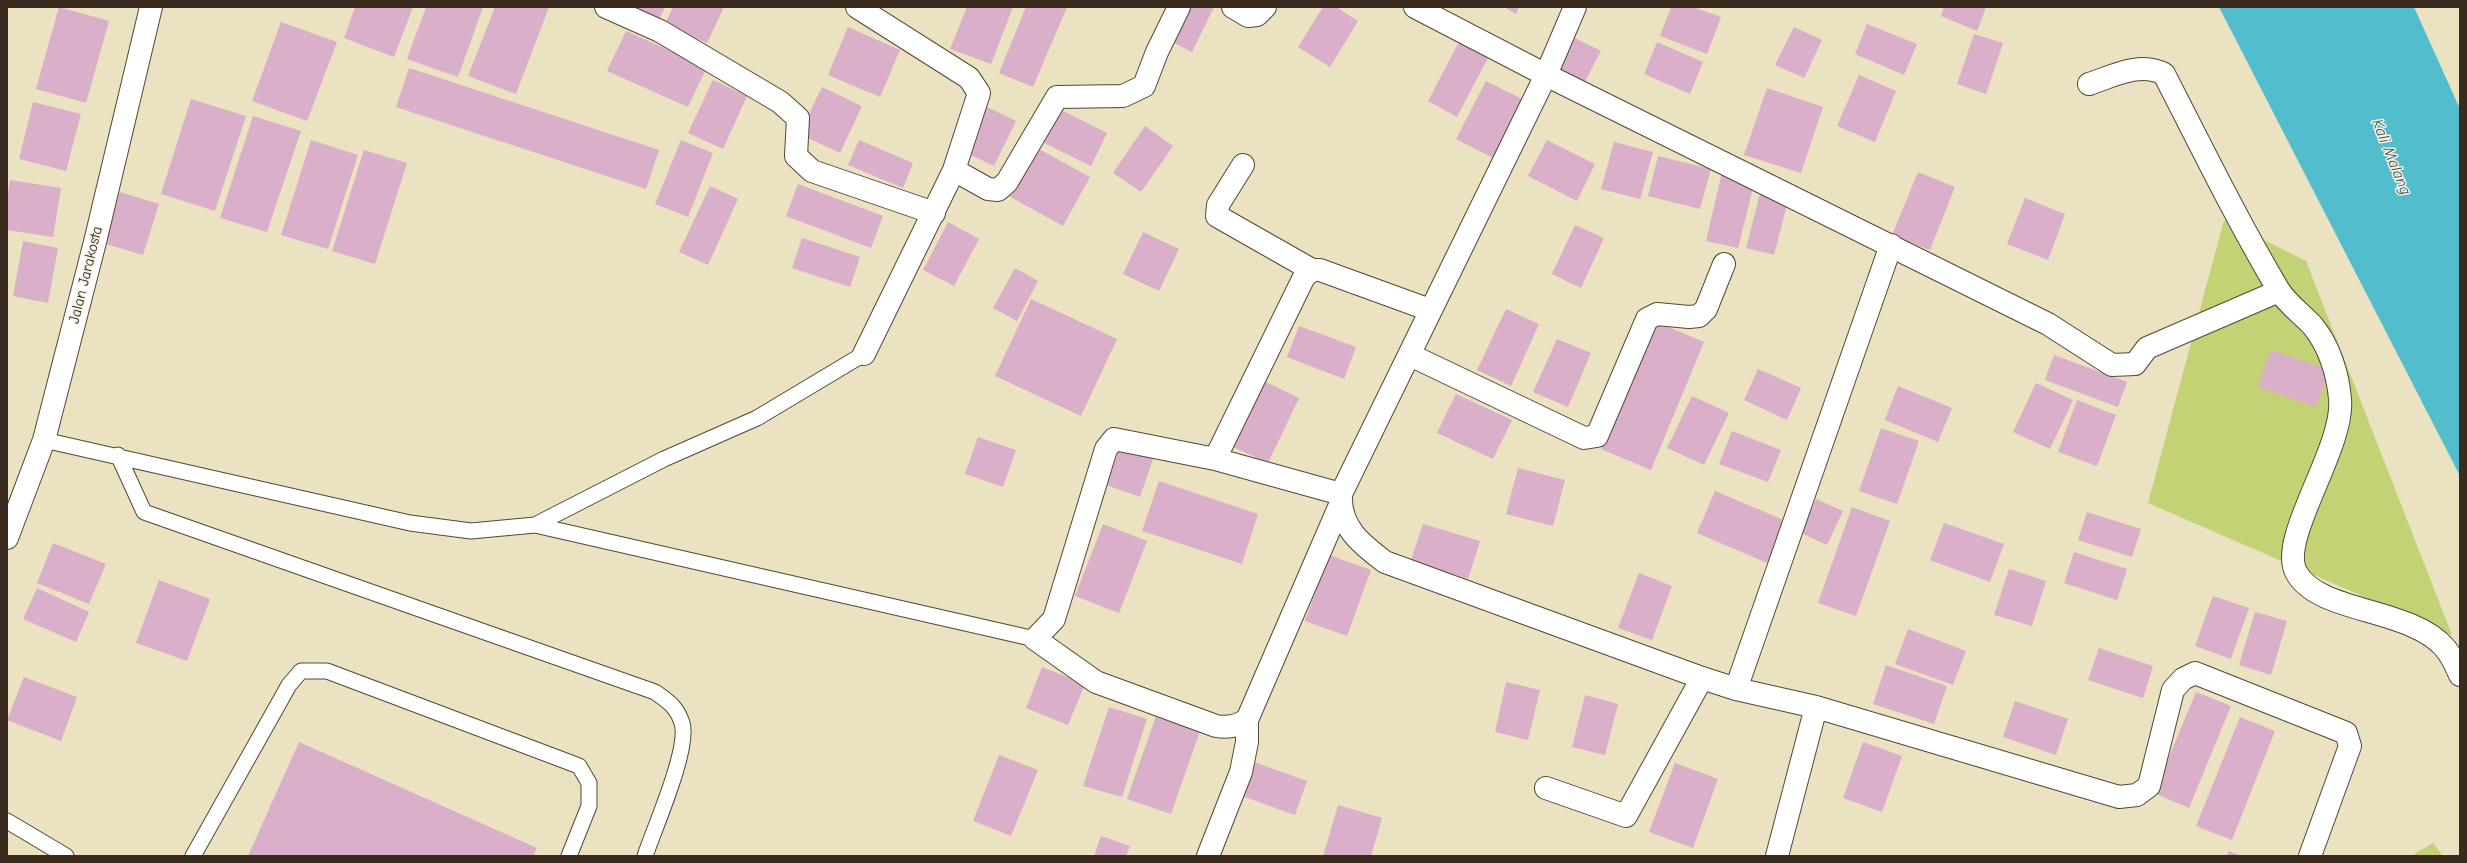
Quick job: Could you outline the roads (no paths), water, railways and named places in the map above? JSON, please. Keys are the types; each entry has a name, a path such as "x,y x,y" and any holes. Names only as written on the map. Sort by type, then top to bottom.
{"street":[{"name":"Jalan Jarakosta","path":"7,538 44,440 95,242 151,7"},
{"path":"606,7 660,31 780,102 798,118 796,156 812,171 934,213"},
{"path":"857,7 969,78 979,93 954,170 864,354"},
{"path":"954,170 988,189 998,190 1007,182 1057,97 1123,96 1144,86 1157,52 1179,7"},
{"path":"1232,7 1248,16 1257,15 1264,7"},
{"path":"1415,7 1546,76 1891,245 2048,324 2112,364 2135,364 2147,348 2279,291"},
{"path":"1208,856 1241,772 1247,742 1247,720 1341,500 1430,310 1546,76 1575,7"},
{"path":"2089,84 2141,68 2154,68 2164,74 2279,291 2312,326 2323,343 2336,373 2340,400 2339,421 2328,457 2297,531 2293,554 2295,572 2305,583 2324,597 2399,619 2426,632 2444,646 2460,675"},
{"path":"1242,165 1218,205 1217,216 1312,270 1320,270 1430,310"},
{"path":"1736,689 1891,245"},
{"path":"1410,355 1584,438 1597,436 1647,319 1657,314 1689,317 1699,316 1706,309 1724,264"},
{"path":"1215,459 1304,277 1312,270"},
{"path":"1247,720 1228,728 1216,726 1096,682 1035,639 1054,619 1106,450 1114,439 1215,459 1341,500"},
{"path":"1341,500 1352,534 1385,562 1702,678 1736,689 1816,707 2119,798 2137,795 2149,786 2173,690 2183,679 2195,673 2346,733 2350,746 2348,753 2310,856"},
{"path":"1546,788 1626,816 1702,678"},
{"path":"1777,856 1816,707"}],"lane":[{"path":"535,525 664,459 757,418 864,354"},
{"path":"44,440 79,450 118,455 410,523 470,531 535,525 1035,639"},
{"path":"118,455 144,512 655,692 674,704 683,724 683,748 645,856"},
{"path":"193,856 289,685 300,671 326,671 579,766 589,783 589,806 569,856"},
{"path":"7,821 66,856"}],"water":[{"name":"Kali Malang","path":"2219,7 2414,7 2460,109 2460,476"}]}
